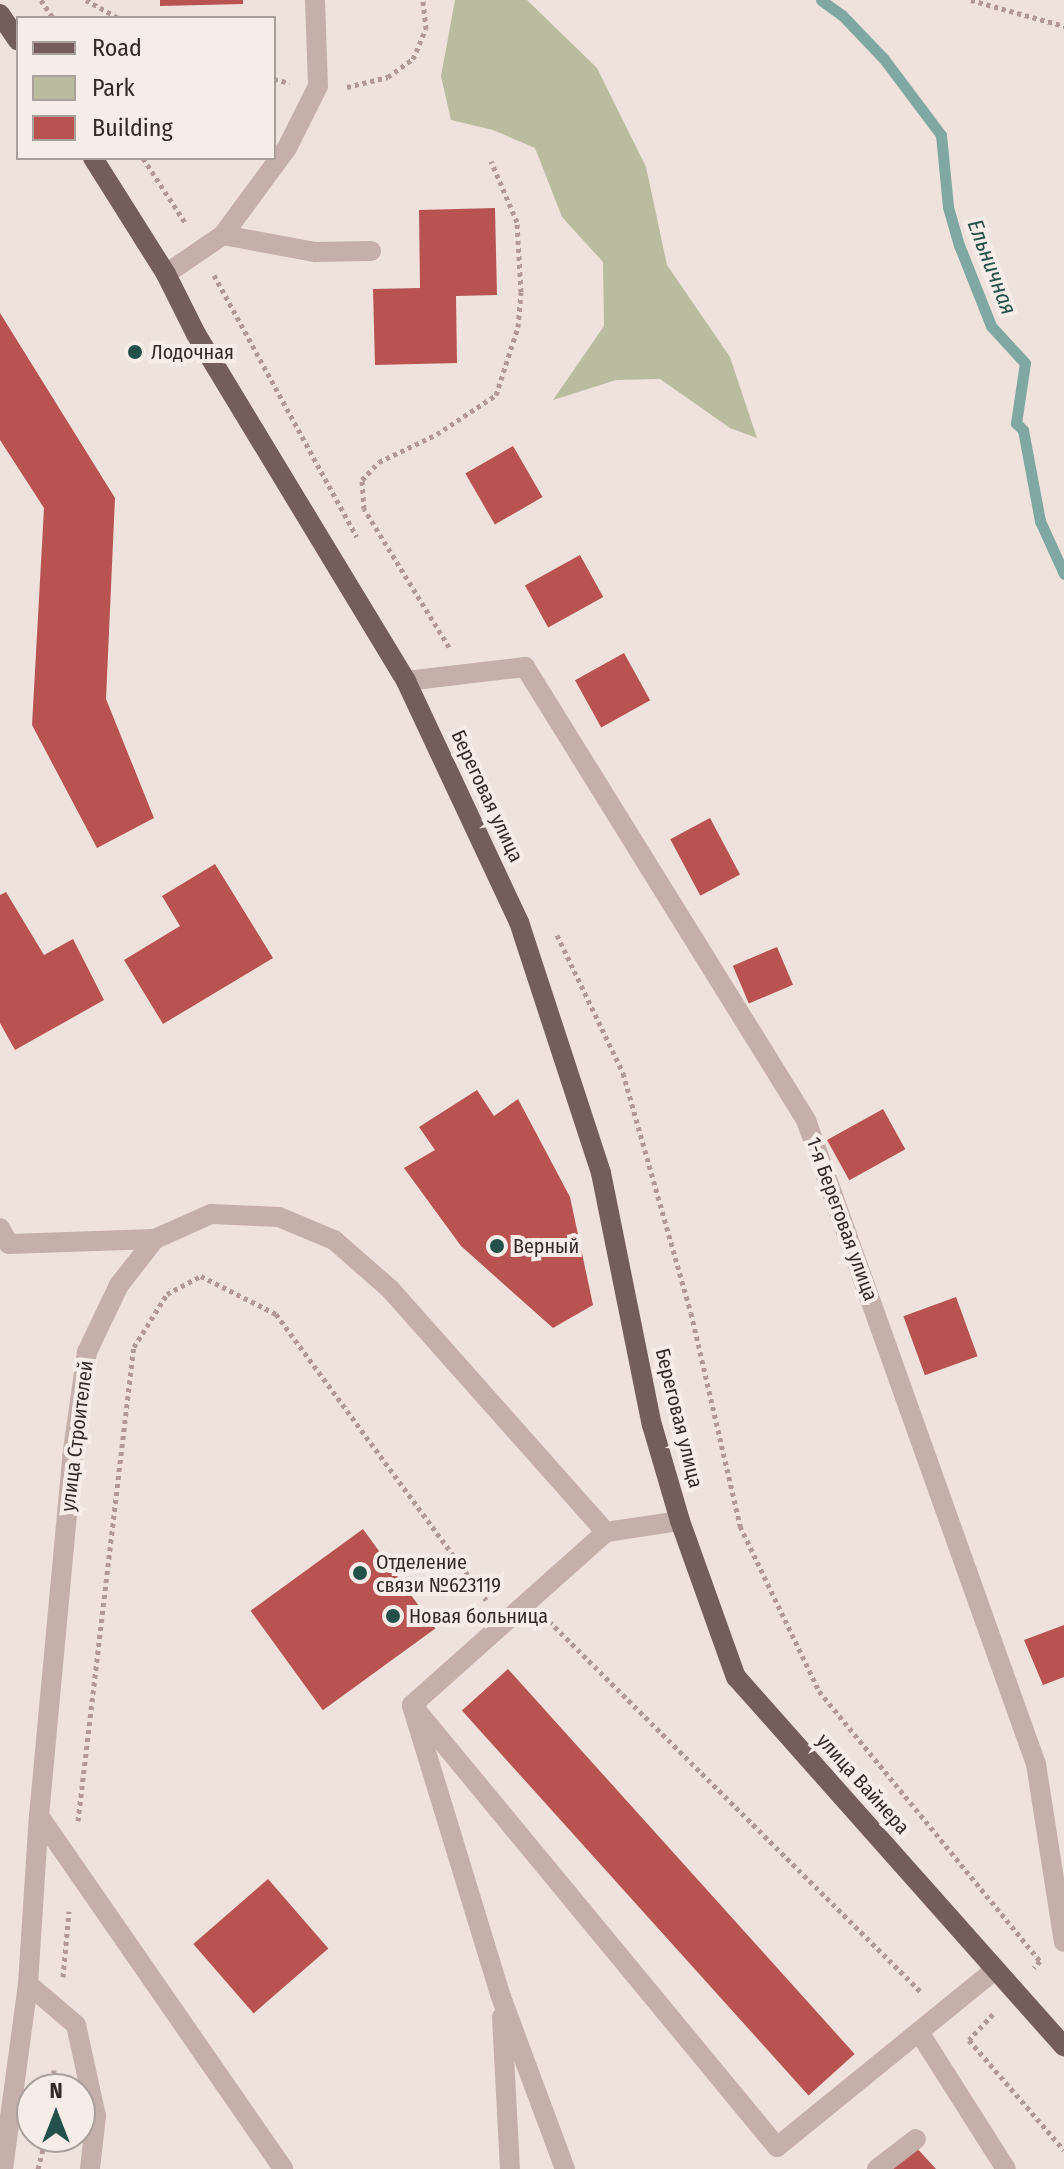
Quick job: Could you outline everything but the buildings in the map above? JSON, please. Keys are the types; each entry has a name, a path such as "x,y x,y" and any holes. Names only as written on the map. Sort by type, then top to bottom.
{"main road":[{"path":"0,14 16,38"},
{"name":"Береговая улица","path":"94,160 166,274 196,334 406,681 519,922 601,1173 652,1425 680,1521"},
{"name":"улица Вайнера","path":"680,1521 736,1677 1064,2046"}],"street":[{"path":"166,274 223,235 287,148 318,86 315,0"},
{"path":"223,235 315,252 371,251"},
{"name":"1-я Береговая улица","path":"406,681 525,667 806,1120 1036,1764 1064,1942"},
{"name":"улица Строителей","path":"3,2169 28,1984 39,1816 72,1457 87,1352 119,1285 155,1239 211,1214 279,1217 334,1240 390,1289 606,1532"},
{"path":"0,1228 9,1244 155,1239"},
{"path":"412,1705 606,1532 680,1521"},
{"path":"412,1705 777,2147 995,1970"},
{"path":"412,1705 501,1997 565,2169"},
{"path":"39,1816 283,2169"},
{"path":"28,1984 76,2025 96,2116 90,2169"},
{"path":"501,1997 510,2169"},
{"path":"919,2032 1006,2169"},
{"path":"877,2169 916,2139"}],"path":[{"path":"86,0 115,16"},
{"path":"318,86 355,87 388,77 413,59 426,29 423,0"},
{"path":"971,0 1064,26"},
{"path":"455,675 447,641 364,509 362,480 379,462 437,434 496,395 518,327 521,292 517,222 491,161"},
{"path":"53,2073 73,1866 134,1347 167,1294 201,1276 276,1314 503,1624"},
{"path":"529,1601 969,2040"}],"green space":[{"path":"455,0 527,0 597,68 646,167 667,265 730,357 757,438 730,428 660,379 616,380 553,400 604,326 603,262 562,217 535,148 493,130 451,120 441,76"}],"waterway":[{"name":"Ельничная","path":"821,0 842,15 884,59 941,135 948,207 959,245 991,326 1025,363 1016,423 1023,430 1040,521 1064,574"}],"place":[{"name":"Лодочная","path":"135,352"},
{"name":"Верный","path":"497,1246"},
{"name":"Отделение связи №623119","path":"360,1573"},
{"name":"Новая больница","path":"393,1616"}]}
